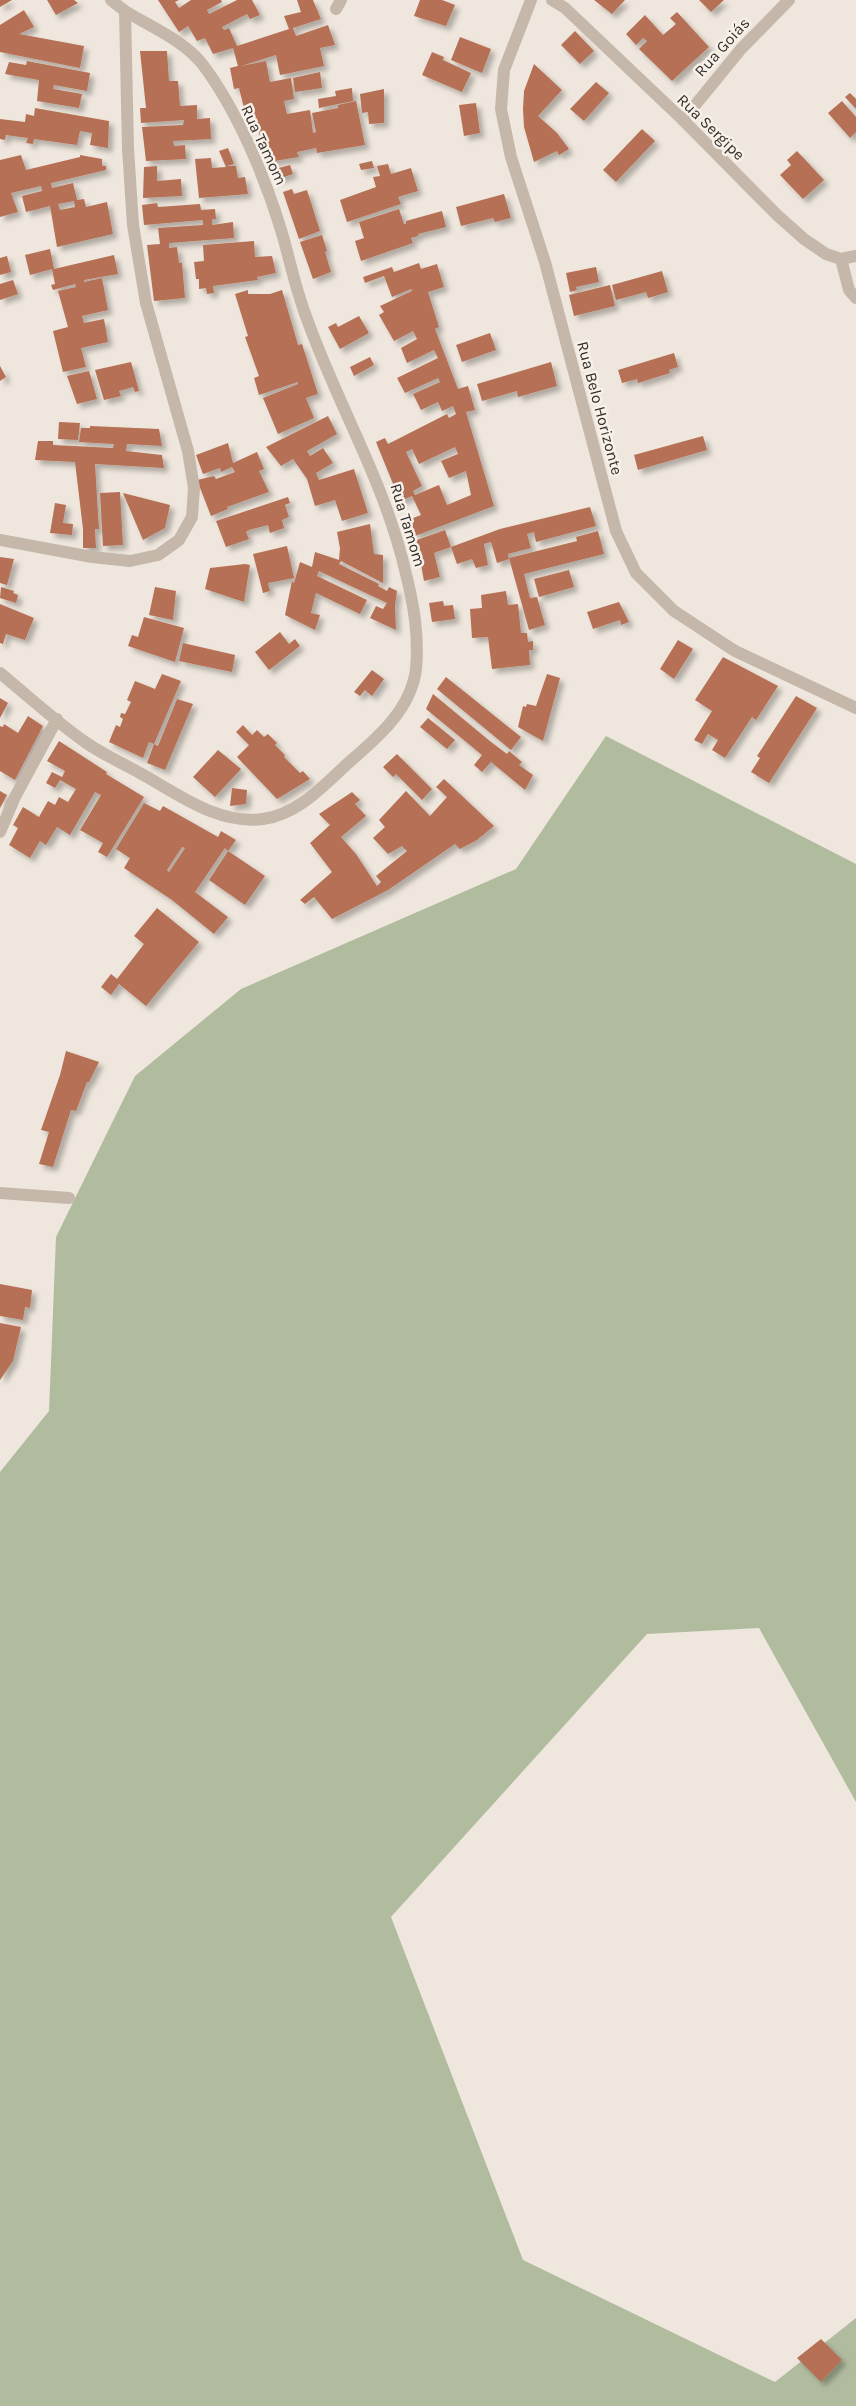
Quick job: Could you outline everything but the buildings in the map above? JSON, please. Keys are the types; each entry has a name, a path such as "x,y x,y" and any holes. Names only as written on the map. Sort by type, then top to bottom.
{"street":[{"name":"Rua Tamom","path":"0,673 86,742 203,809 237,820 265,819 300,806 377,738 407,702 416,670 417,620 392,519 370,463 329,376 306,316 278,221 244,136 217,86 202,63 186,47 125,11 111,0"},
{"name":"Rua Belo Horizonte","path":"531,0 504,70 501,109 512,157 544,262 616,531 636,573 674,611 735,651 856,708"},
{"name":"Rua Sergipe","path":"552,0 565,8 683,120 797,233 826,254 841,259"},
{"name":"Rua Goiás","path":"683,120 742,49 789,0"},
{"path":"0,540 92,557 130,561 158,555 179,540 192,517 194,488 188,452 146,303 133,225 128,149 125,11"},
{"path":"856,256 841,259 849,290 856,298"},
{"path":"0,832 15,797 57,719"},
{"path":"0,1193 69,1198"}],"green space":[{"path":"606,736 856,864 856,1802 759,1628 647,1634 391,1917 523,2260 775,2382 856,2318 856,2406 0,2406 0,1472 49,1411 56,1237 135,1076 241,989 516,869"}]}
